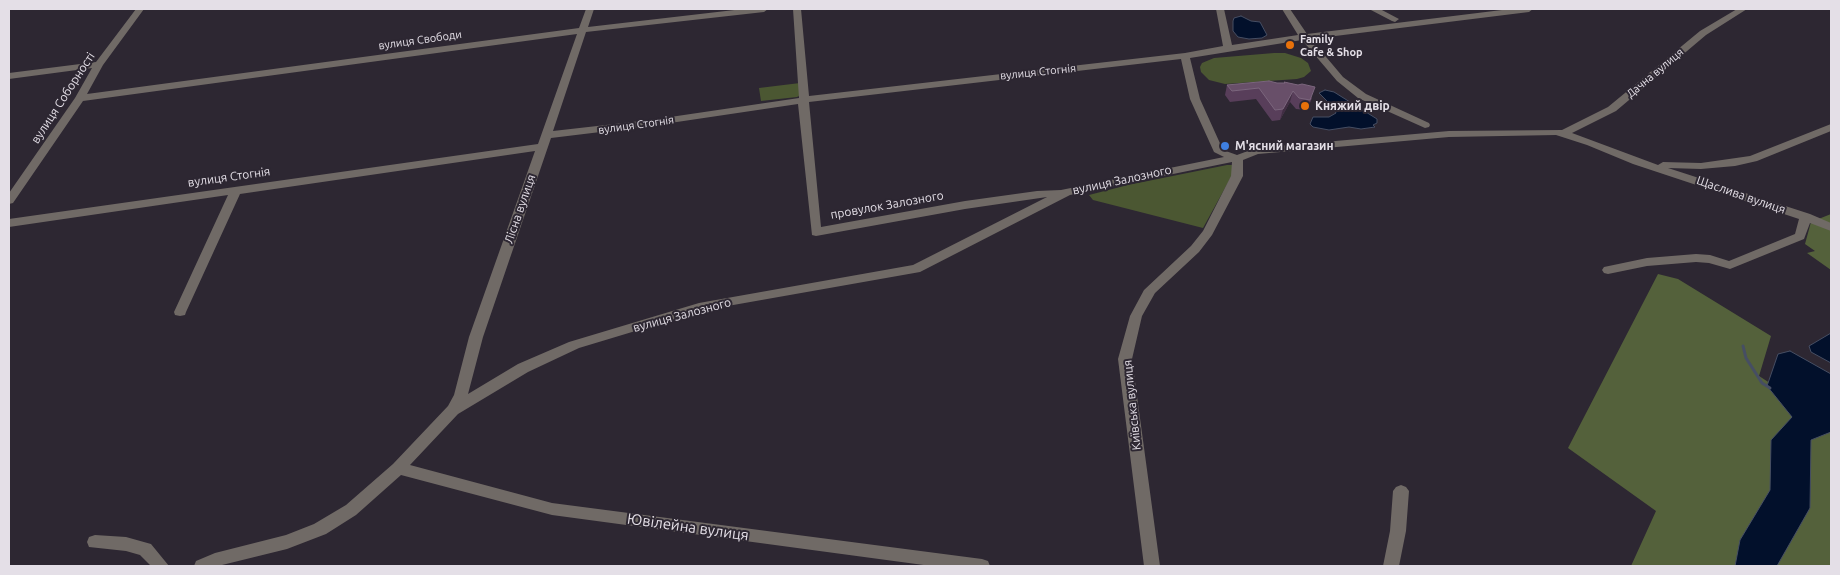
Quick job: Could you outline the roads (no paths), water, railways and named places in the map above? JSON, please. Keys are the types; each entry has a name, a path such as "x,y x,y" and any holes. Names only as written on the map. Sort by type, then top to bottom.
{"street":[{"name":"вулиця Соборності","path":"9,201 80,98 99,64 140,9"},
{"name":"Лісна вулиця","path":"453,410 461,395 476,337 590,9"},
{"name":"вулиця Свободи","path":"80,98 583,30 764,9"},
{"name":"провулок Залозного","path":"797,9 803,105 816,232 965,205 1037,194 1066,192"},
{"path":"1220,9 1228,48"},
{"path":"1286,9 1304,37 1340,78 1362,96 1408,118 1424,131"},
{"path":"1373,9 1395,19"},
{"path":"1446,9 1463,17"},
{"name":"вулиця Стогнія","path":"546,135 650,123 804,100 1185,56 1262,42 1528,9"},
{"name":"Дачна вулиця","path":"1565,133 1612,109 1703,33 1743,9"},
{"path":"1185,56 1195,99 1219,152 1238,158 1256,151 1424,131"},
{"path":"9,76 99,64"},
{"path":"1651,165 1701,166 1735,163 1753,159 1831,127"},
{"name":"Дачна вулиця","path":"1424,131 1516,134 1565,133 1637,162 1651,165"},
{"name":"вулиця Стогнія","path":"9,223 542,147"},
{"name":"вулиця Залозного","path":"202,566 215,560 287,542 320,529 351,510 398,468 453,410 523,368 574,345 704,306 916,269 1066,192 1238,158"},
{"name":"Київська вулиця","path":"1152,566 1125,360 1136,316 1150,290 1195,249 1208,232 1237,176 1238,158"},
{"name":"Щаслива вулиця","path":"1651,165 1831,227"},
{"path":"180,312 236,190"},
{"path":"1608,270 1647,262 1696,258 1710,259 1730,265 1800,236 1806,217"},
{"name":"Ювілейна вулиця","path":"398,468 552,509 982,566"},
{"path":"1391,566 1398,531 1401,491"},
{"path":"95,542 126,544 145,550 161,566"}],"water":[{"path":"1241,16 1251,21 1260,22 1267,35 1262,38 1249,39 1238,37 1233,31 1233,21 1234,18"},
{"path":"1325,90 1334,92 1377,119 1377,123 1373,125 1375,127 1361,129 1349,127 1329,130 1313,127 1310,124 1313,117 1329,117 1336,113 1334,108 1319,93"},
{"path":"1831,333 1831,363 1811,352 1809,346"},
{"path":"1790,351 1831,374 1831,432 1811,440 1810,508 1777,566 1735,566 1740,540 1770,490 1771,440 1792,417 1767,386 1778,354"}],"waterway":[{"path":"1743,346 1746,358 1762,383 1770,388"}],"place":[{"name":"Family Cafe & Shop","path":"1290,45"},
{"name":"Княжий двір","path":"1305,106"},
{"name":"М'ясний магазин","path":"1225,146"}]}
